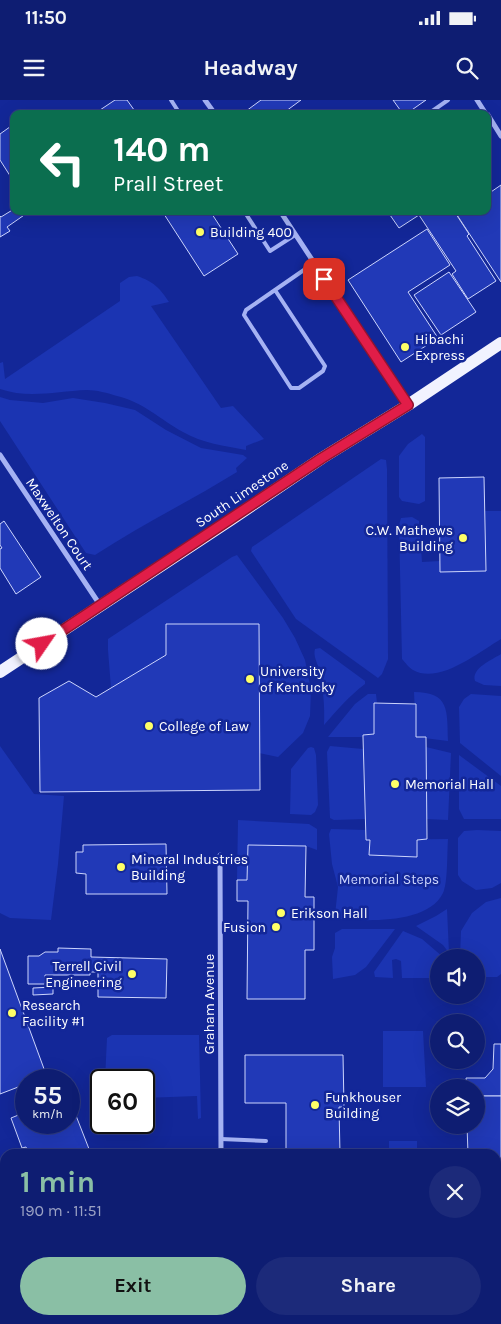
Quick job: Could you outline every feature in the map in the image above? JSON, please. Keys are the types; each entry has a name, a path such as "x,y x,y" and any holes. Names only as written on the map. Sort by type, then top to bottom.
{"main road":[{"name":"South Limestone","path":"0,672 322,458 408,405 501,343"}],"street":[{"path":"491,121 501,136"},
{"path":"282,215 408,405"},
{"name":"Maxwelton Court","path":"0,455 100,606"},
{"name":"Graham Avenue","path":"220,855 221,1149"}],"lane":[{"path":"434,110 448,100"},
{"path":"247,215 270,251 295,235"},
{"path":"275,290 325,366 324,371 299,388 291,388 244,315 246,310 314,263"},
{"path":"221,1139 266,1141"}],"green space":[{"path":"137,276 148,280 156,286 169,302 151,306 221,408 233,406 264,439 246,446 246,450 206,441 190,436 135,402 98,391 22,394 0,389 0,363 3,362 5,379 120,301 120,283 129,277"},
{"path":"0,397 10,400 43,403 73,398 135,410 166,430 201,448 243,455 247,458 236,468 237,472 219,483 95,555 86,553 0,421"},
{"path":"422,434 425,437 425,501 419,504 402,501 399,497 399,456 408,444"},
{"path":"381,459 386,460 387,469 388,659 382,674 378,678 296,619 251,551 252,547"},
{"path":"485,511 501,511 501,639 458,665 446,670 423,674 413,670 402,659 399,525 401,518 412,517 419,521 422,562 440,561 441,572 486,571"},
{"path":"237,555 283,618 305,660 311,690 310,716 303,733 278,757 259,753 259,624 166,624 166,655 111,688 108,639"},
{"path":"320,648 365,681 365,684 348,698 324,725 323,690 314,654 315,649"},
{"path":"501,654 501,686 484,685 475,681 476,672 479,668"},
{"path":"414,692 434,695 444,705 448,741 416,737"},
{"path":"368,694 376,694 377,703 374,703 374,734 363,735 363,737 328,737 355,704"},
{"path":"471,694 501,696 501,776 460,743 459,707 464,699"},
{"path":"0,746 34,794 64,796 51,920 10,918 0,913"},
{"path":"330,746 363,749 365,819 334,820 330,818 327,752"},
{"path":"426,747 451,753 448,820 426,819"},
{"path":"308,748 314,748 316,755 318,805 315,812 311,815 290,814 291,769"},
{"path":"459,755 501,786 501,819 464,819 459,809"},
{"path":"238,820 309,824 317,829 317,850 306,846 248,845 247,880 237,880"},
{"name":"Memorial Steps","path":"331,829 366,830 366,840 448,839 447,875 443,893 435,903 411,915 381,920 339,919 335,915 338,887 332,864 329,834"},
{"path":"464,831 501,831 501,883 492,888 476,890 462,881 458,875 458,838"},
{"path":"501,898 501,974 497,977 485,977 485,949 460,949 461,931 472,913 486,902"},
{"path":"447,909 449,949 446,949 416,926"},
{"path":"342,929 395,929 366,967 355,975 333,979 332,957 335,948 335,933"},
{"path":"403,931 422,939 434,949 430,949 430,978 402,978 401,961 396,959 392,960 393,978 375,977 374,972"},
{"path":"383,1031 423,1031 426,1087 383,1087"},
{"path":"112,1035 199,1035 201,1118 198,1119 197,1096 155,1098 155,1069 106,1069 107,1038"},
{"path":"389,1141 417,1141 417,1149 381,1149 389,1148"}],"building":[{"path":"115,100 127,100 134,110 100,110"},
{"path":"261,100 301,100 287,110 247,110"},
{"path":"393,100 426,100 412,110 400,110"},
{"path":"10,127 10,176 0,160 0,134"},
{"path":"501,185 501,282 457,215 491,215 491,192"},
{"path":"10,211 10,215 24,215 7,227 10,231 0,237 1,217"},
{"name":"Building 400","path":"165,215 213,215 238,254 204,276"},
{"path":"390,215 419,215 399,228"},
{"path":"419,215 457,215 469,234 467,236 496,281 468,299 452,274 456,271"},
{"path":"427,229 450,265 408,292 438,338 401,362 348,280"},
{"path":"449,272 476,312 441,335 414,295"},
{"name":"C.W. Mathews Building","path":"484,477 486,571 440,572 439,478"},
{"path":"4,521 41,577 16,594 0,568 0,549 2,548 0,545 0,524"},
{"name":"College of Law","path":"166,624 259,624 260,790 40,792 39,698 69,681 96,697 166,655"},
{"name":"Memorial Hall","path":"374,703 416,704 416,737 426,737 427,839 417,840 417,857 369,855 370,840 366,840 363,735 374,734"},
{"name":"Mineral Industries Building","path":"166,844 167,894 86,894 86,874 76,873 76,852 83,852 83,845"},
{"name":"Erikson Hall","path":"248,845 306,846 305,897 314,897 314,950 305,950 305,999 247,999 248,901 237,901 237,880 247,880"},
{"name":"Terrell Civil Engineering","path":"58,948 91,949 91,957 167,959 166,998 98,997 98,972 90,972 90,975 45,975 45,984 28,984 28,956 39,956 45,952 58,952"},
{"name":"Research Facility #1","path":"0,949 44,1069 15,1069 15,1088 0,1094"},
{"path":"53,987 53,994 33,995 33,988"},
{"path":"494,1044 501,1044 501,1096 485,1096 485,1079 466,1079 485,1078 493,1069"},
{"name":"Funkhouser Building","path":"245,1055 343,1055 344,1107 339,1107 340,1149 286,1149 286,1103 245,1103"},
{"path":"485,1096 501,1096 501,1149 468,1149 467,1134 485,1134"},
{"path":"15,1116 15,1129 11,1118"},
{"path":"80,1126 89,1149 27,1149 26,1147 22,1148 17,1134 80,1134"}],"place":[{"name":"Building 400","path":"200,232"},
{"name":"Hibachi Express","path":"405,347"},
{"name":"C.W. Mathews Building","path":"463,538"},
{"name":"University of Kentucky","path":"250,679"},
{"name":"College of Law","path":"149,726"},
{"name":"Memorial Hall","path":"395,784"},
{"name":"Mineral Industries Building","path":"121,867"},
{"name":"Erikson Hall","path":"281,913"},
{"name":"Fusion","path":"276,927"},
{"name":"Terrell Civil Engineering","path":"132,974"},
{"name":"Research Facility #1","path":"12,1013"},
{"name":"Funkhouser Building","path":"315,1105"}],"route":[{"path":"42,644 322,458 408,405 324,279"}]}
